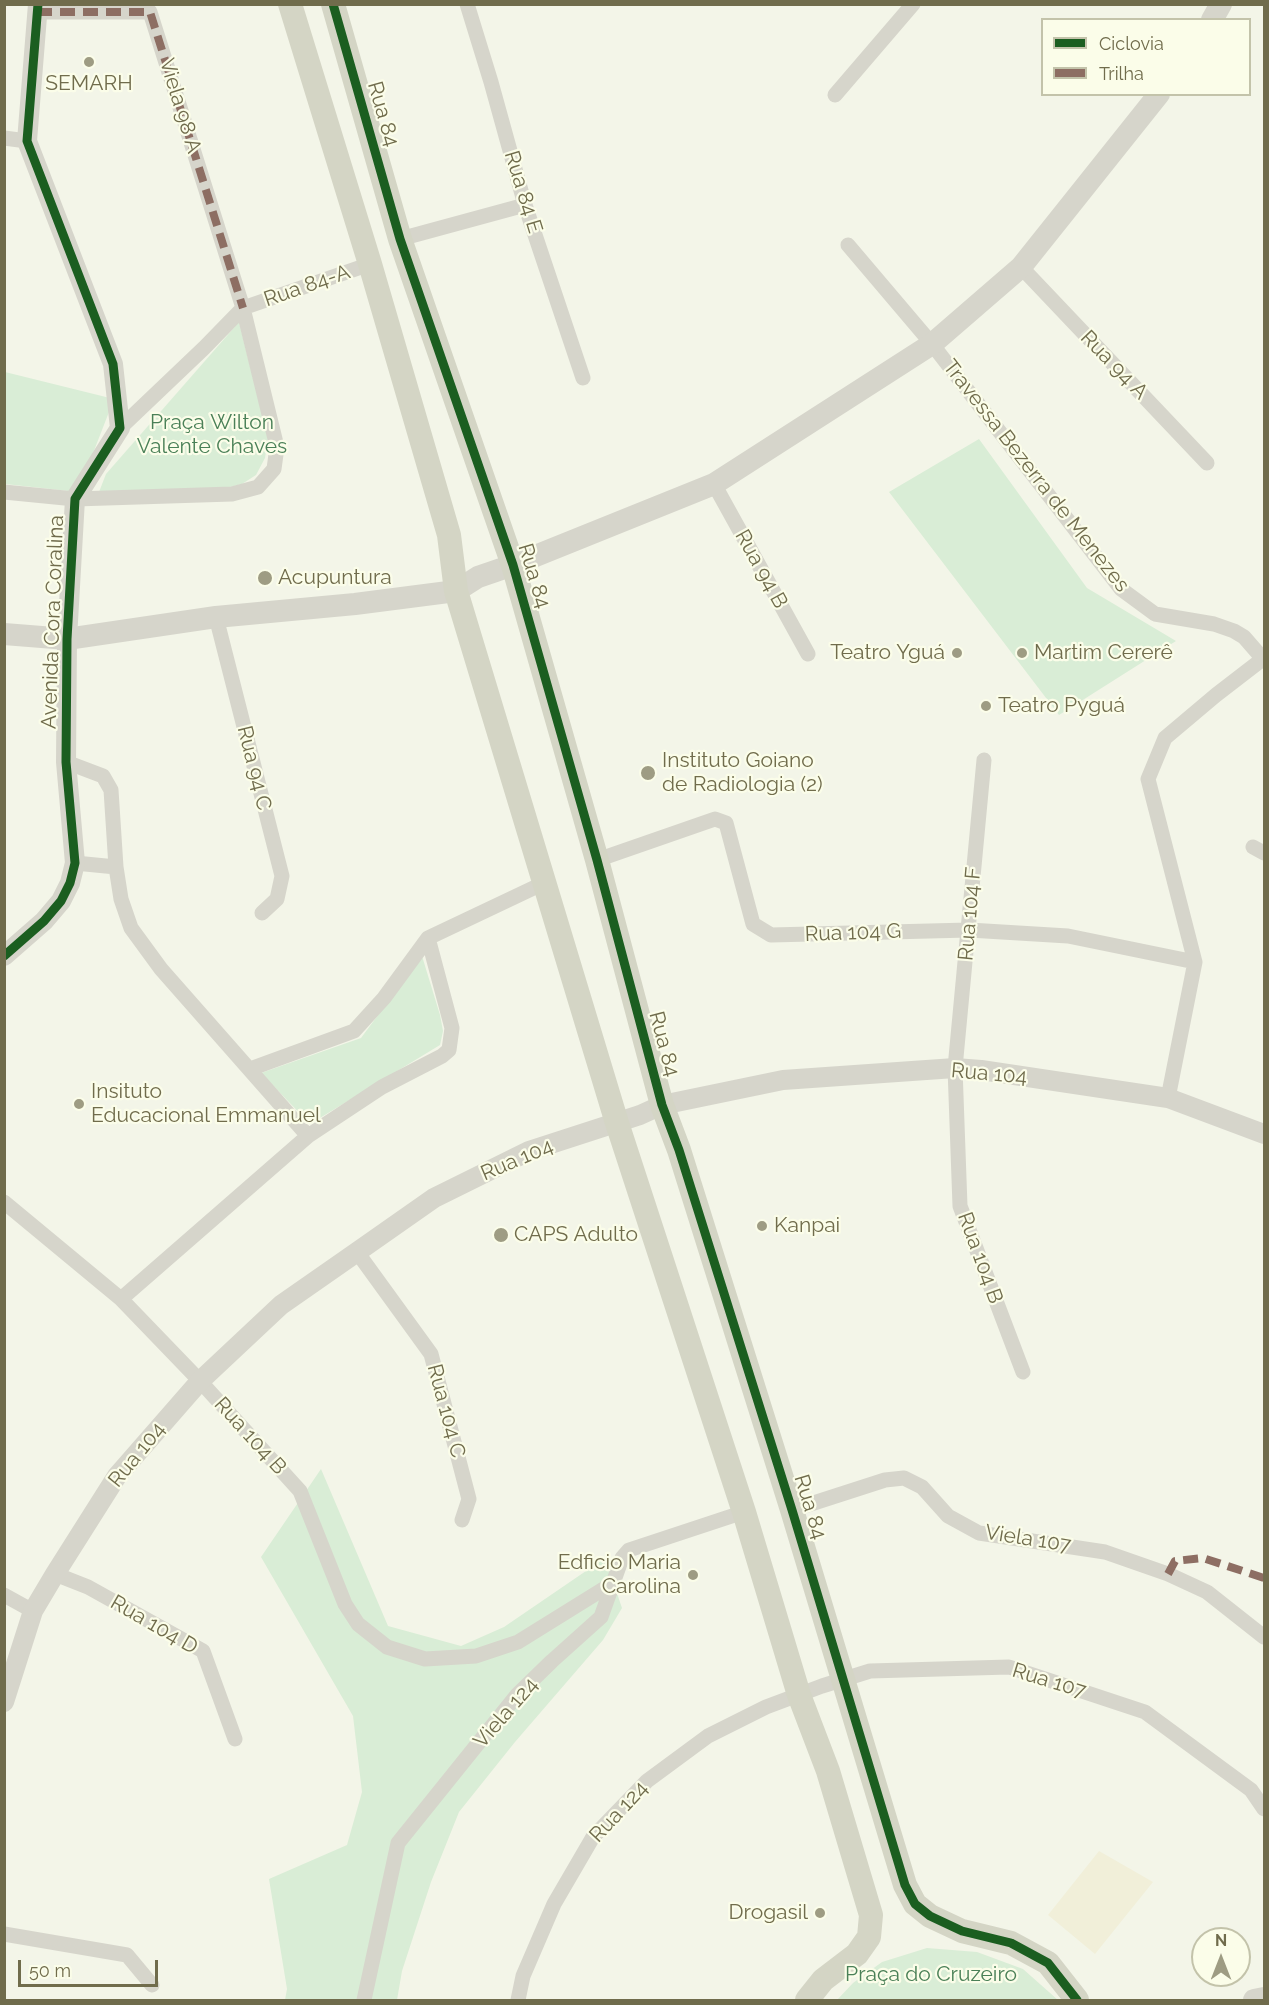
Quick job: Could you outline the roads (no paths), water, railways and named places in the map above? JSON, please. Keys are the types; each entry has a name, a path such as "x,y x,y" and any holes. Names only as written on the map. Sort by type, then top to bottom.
{"main road":[{"path":"290,4 370,264 449,535 456,591 617,1123 744,1512 799,1695 828,1771 872,1915 869,1937 857,1954 823,1980 807,2001"},
{"name":"Rua 84","path":"333,4 400,239 513,565 597,860 662,1105 845,1679 905,1885 915,1904 930,1916 962,1931 1011,1943 1048,1963 1077,2001"},
{"path":"1213,18 1221,4"},
{"path":"4,634 67,639 216,617 355,604 456,591 478,577 714,484 932,344 1021,267 1157,96"},
{"path":"1254,2001 1264,1998"}],"street":[{"name":"Rua 84 E","path":"467,4 525,205 583,378"},
{"path":"835,95 913,4"},
{"path":"38,8 27,141 113,364 120,428"},
{"name":"Viela 98 A","path":"38,8 150,12 243,308"},
{"path":"4,138 27,141"},
{"path":"400,239 525,205"},
{"name":"Travessa Bezerra de Menezes","path":"848,245 932,344 1121,589 1155,614 1214,624 1234,631 1244,637 1264,659 1216,695 1165,738 1148,779 1195,962 1168,1098"},
{"name":"Rua 84-A","path":"243,308 370,264"},
{"name":"Rua 94 A","path":"1021,267 1207,463"},
{"path":"120,428 243,308"},
{"path":"4,492 75,499 232,494 258,487 274,469 277,447 243,308"},
{"name":"Avenida Cora Coralina","path":"4,956 44,921 61,901 70,883 75,863 66,762 67,639 75,499 120,428"},
{"name":"Rua 94 B","path":"714,484 807,654"},
{"name":"Rua 94 C","path":"216,617 282,876 277,899 262,913"},
{"name":"Rua 104 F","path":"955,1068 984,760"},
{"path":"66,762 103,776 111,789 116,867 121,899 131,928 161,969 308,1136"},
{"name":"Rua 104 G","path":"597,860 715,819 726,824 753,924 771,935 969,930 1068,936 1195,962"},
{"path":"75,863 116,867"},
{"path":"250,1069 354,1031 384,998 403,969 428,938 544,883"},
{"path":"121,1299 308,1136 382,1087 442,1056 449,1050 452,1028 428,938"},
{"name":"Rua 104","path":"4,1702 33,1611 55,1574 117,1476 200,1381 281,1305 434,1198 529,1151 617,1123 662,1105 783,1080 955,1068 1168,1098 1264,1134"},
{"name":"Rua 104 B","path":"955,1068 960,1206 1023,1372"},
{"name":"Rua 104 B","path":"4,1202 121,1299 200,1381 300,1491 345,1604 358,1624 387,1647 425,1659 476,1656 518,1642 613,1583"},
{"name":"Rua 104 C","path":"357,1252 431,1354 470,1499 462,1520"},
{"name":"Viela 107","path":"792,1510 885,1480 904,1478 922,1487 948,1516 979,1533 1105,1552 1168,1574 1206,1592 1264,1637"},
{"name":"Viela 124","path":"364,2001 398,1843 517,1695 601,1617 622,1558 628,1550 744,1512"},
{"name":"Rua 104 D","path":"55,1574 88,1587 203,1651 235,1739"},
{"path":"4,1595 33,1611"},
{"name":"Rua 107","path":"799,1695 870,1671 1009,1667 1145,1712 1251,1790 1264,1809"},
{"name":"Rua 124","path":"518,2001 523,1976 554,1904 592,1837 647,1781 708,1736 766,1707 799,1695"},
{"path":"4,1934 127,1955 152,1984"}],"place":[{"name":"SEMARH","path":"89,62"},
{"name":"Acupuntura","path":"265,578"},
{"name":"Teatro Yguá","path":"957,653"},
{"name":"Martim Cererê","path":"1022,653"},
{"name":"Teatro Pyguá","path":"986,706"},
{"name":"Instituto Goiano de Radiologia (2)","path":"648,773"},
{"name":"Insituto Educacional Emmanuel","path":"79,1104"},
{"name":"Kanpai","path":"762,1226"},
{"name":"CAPS Adulto","path":"501,1235"},
{"name":"Edficio Maria Carolina","path":"693,1575"},
{"name":"Drogasil","path":"820,1913"}],"park label":[{"name":"Praça Wilton Valente Chaves","path":"212,435"},
{"name":"Praça do Cruzeiro","path":"931,1975"}]}
